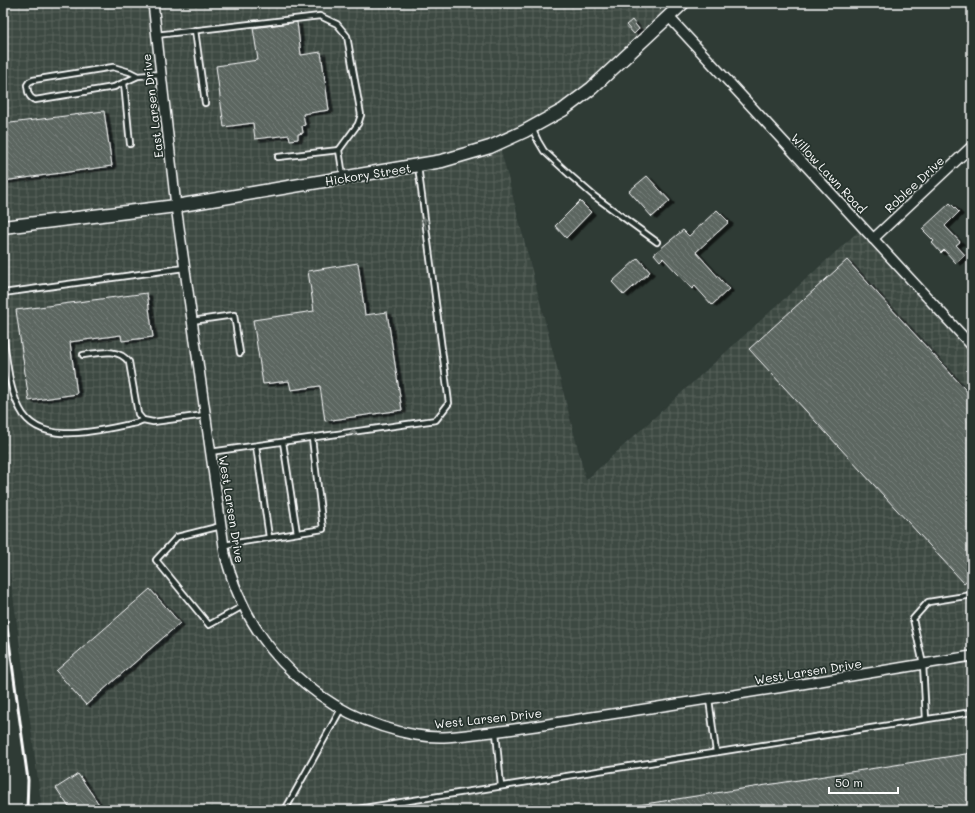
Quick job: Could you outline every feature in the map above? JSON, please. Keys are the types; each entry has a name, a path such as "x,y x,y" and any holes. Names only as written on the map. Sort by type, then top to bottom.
{"street":[{"name":"East Larsen Drive","path":"153,3 176,206"},
{"name":"Hickory Street","path":"3,227 176,206 418,166 479,151 532,128 563,110 592,88 684,3"},
{"name":"Willow Lawn Road","path":"669,17 972,346"},
{"name":"Roblee Drive","path":"873,239 972,146"},
{"name":"West Larsen Drive","path":"176,206 210,452 224,545 230,573 244,606 263,639 283,664 307,686 341,709 373,724 421,736 443,738 496,732 709,699 972,656"}],"lane":[{"path":"156,35 320,16 337,24 347,36 361,115 358,124 339,150 343,178"},
{"path":"195,30 205,103"},
{"path":"138,76 113,67 33,80 27,85 28,95 34,100 114,87 138,76 160,74"},
{"path":"124,83 130,144"},
{"path":"532,128 544,150 571,176 594,196 657,242"},
{"path":"278,157 339,150"},
{"path":"210,452 436,420 449,403 418,166"},
{"path":"3,293 184,268"},
{"path":"192,321 234,315 240,353"},
{"path":"3,334 12,390 20,409 28,420 39,427 50,431 75,434 136,423 143,420 153,422 205,415"},
{"path":"83,355 111,351 125,357 129,362 138,414 143,420"},
{"path":"224,545 323,529 312,438"},
{"path":"283,442 297,533"},
{"path":"256,446 269,538"},
{"path":"221,526 177,537 156,560 209,625 244,606"},
{"path":"926,719 923,664 913,619 928,602 972,595"},
{"path":"709,699 716,752"},
{"path":"285,810 341,709"},
{"path":"351,810 972,712"},
{"path":"496,732 501,786"}],"shaded area":[{"path":"3,3 683,3 592,88 499,143 586,480 863,227 972,346 972,810 42,810 3,520"}],"building":[{"path":"632,20 639,29 634,34 626,25"},
{"path":"297,22 301,55 321,52 329,110 303,114 305,125 302,126 303,133 298,134 298,139 290,140 289,135 255,139 253,123 224,127 216,66 258,60 253,28"},
{"path":"104,111 112,166 3,181 3,124"},
{"path":"647,176 670,201 652,217 629,191"},
{"path":"580,201 591,212 566,238 555,226"},
{"path":"950,203 959,212 945,226 960,242 956,245 965,255 956,263 944,250 941,253 932,243 934,241 922,229"},
{"path":"717,210 729,222 696,252 729,289 712,305 695,286 692,289 663,258 660,261 654,254 683,230 689,236"},
{"path":"638,258 650,272 624,295 612,282"},
{"path":"847,260 972,397 972,576 964,583 749,349"},
{"path":"358,263 365,315 387,312 402,410 325,421 320,386 291,390 289,381 263,384 253,320 314,311 308,271"},
{"path":"147,293 153,337 122,341 121,335 70,342 77,394 29,401 16,310"},
{"path":"150,589 180,623 86,705 56,671"},
{"path":"972,753 972,810 633,810 632,806"},
{"path":"78,774 103,810 71,810 56,788"}],"railway":[{"path":"3,598 28,780 27,810"}]}
